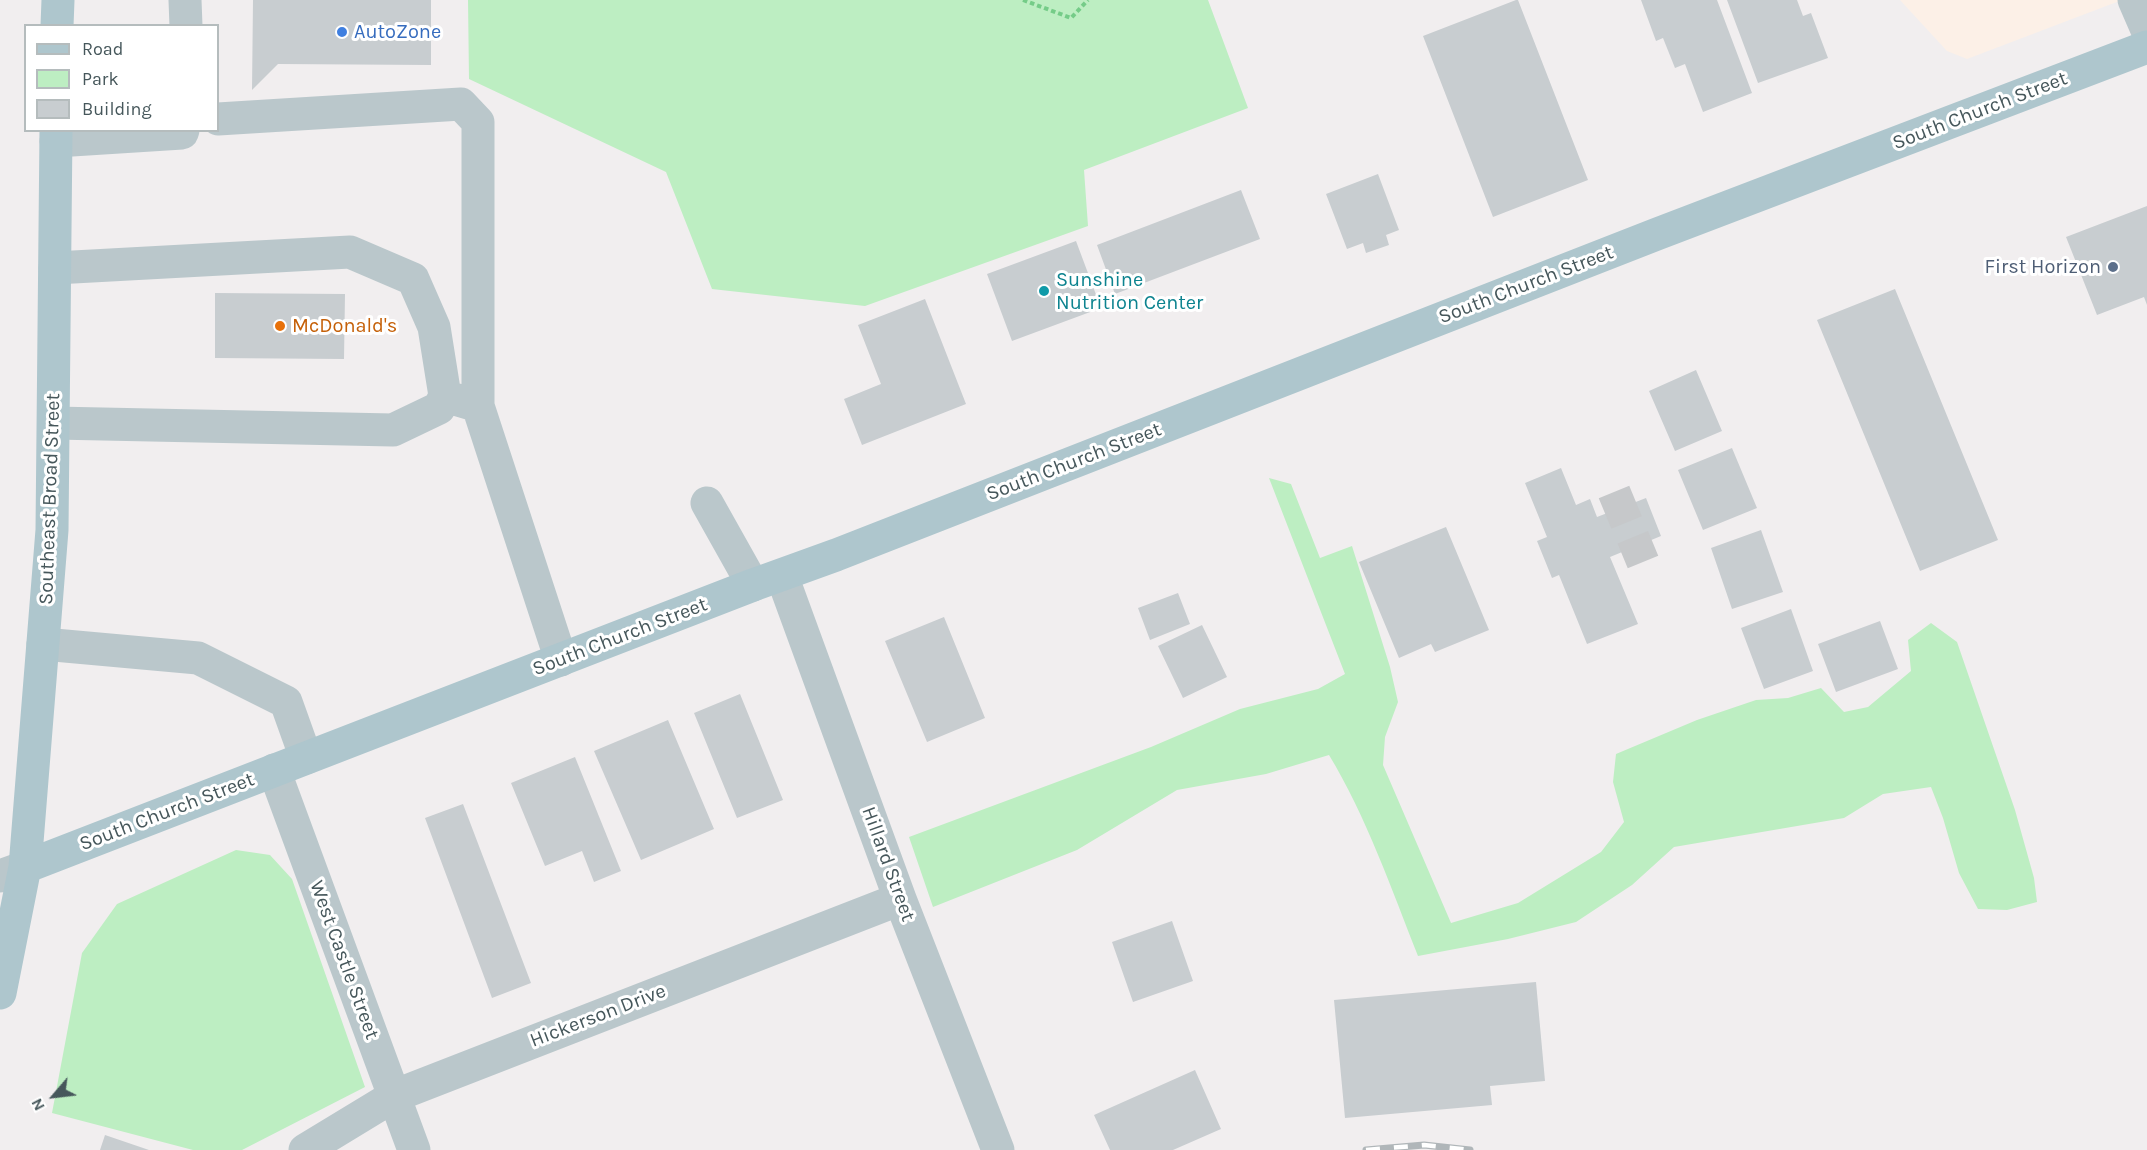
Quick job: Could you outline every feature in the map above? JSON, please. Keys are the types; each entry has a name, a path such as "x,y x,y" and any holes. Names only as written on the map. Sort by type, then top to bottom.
{"main road":[{"path":"57,24 58,0"},
{"name":"South Church Street","path":"13,871 767,581 1677,226 2147,47"},
{"name":"Southeast Broad Street","path":"0,993 13,871 43,644 52,530 56,136"}],"street":[{"path":"185,0 186,24"},
{"path":"2134,0 2147,30"},
{"path":"219,119 461,104 478,122 478,406 561,660"},
{"path":"56,136 182,132"},
{"path":"54,423 393,429 439,408 445,396 434,327 412,279 350,252 55,268"},
{"path":"445,396 478,406"},
{"name":"Hillard Street","path":"707,503 767,581 900,898 998,1150"},
{"path":"43,644 198,658 286,702 306,758"},
{"name":"West Castle Street","path":"274,770 414,1150"},
{"name":"Hickerson Drive","path":"305,1150 394,1095 900,898"}],"path":[{"path":"1023,0 1071,18 1089,0"}],"shaded area":[{"path":"1900,0 2122,0 1967,59 1947,51"}],"green space":[{"path":"468,0 1208,0 1248,108 1084,170 1088,226 865,306 712,289 666,172 469,79"},
{"path":"1269,478 1291,484 1320,558 1352,546 1390,667 1398,702 1385,737 1383,765 1451,923 1518,903 1601,852 1624,822 1613,782 1616,754 1697,720 1756,700 1788,698 1821,688 1844,712 1868,707 1911,671 1908,640 1931,623 1957,642 2015,810 2034,878 2037,902 2007,910 1978,909 1959,873 1943,818 1931,787 1883,794 1844,818 1674,847 1632,885 1576,922 1508,939 1418,956 1367,828 1329,755 1266,774 1177,790 1077,850 933,907 909,837 1151,747 1240,709 1318,689 1345,674"},
{"path":"236,850 270,855 292,879 365,1087 242,1150 193,1150 52,1113 82,953 117,904"}],"building":[{"name":"AutoZone","path":"253,0 431,0 431,65 278,64 252,90"},
{"path":"1518,0 1588,180 1493,217 1423,36"},
{"path":"1641,0 1717,0 1752,93 1703,112 1685,64 1675,68 1663,38 1656,41"},
{"path":"1727,0 1797,0 1803,16 1811,13 1828,58 1758,83"},
{"path":"1378,174 1399,230 1386,235 1389,245 1366,253 1363,243 1347,249 1326,194"},
{"path":"1241,190 1260,239 1115,294 1097,245"},
{"name":"First Horizon","path":"2147,206 2147,305 2144,297 2097,315 2066,237"},
{"name":"Sunshine Nutrition Center","path":"1076,241 1101,308 1012,341 987,274"},
{"path":"1895,289 1998,540 1920,571 1817,320"},
{"name":"McDonald's","path":"215,293 345,294 344,359 215,358"},
{"path":"925,299 966,404 862,445 844,399 881,384 858,325"},
{"path":"1696,370 1722,431 1675,451 1649,391"},
{"path":"1732,448 1757,508 1703,530 1678,470"},
{"path":"1561,468 1576,505 1590,499 1597,517 1646,498 1661,536 1610,557 1638,624 1587,644 1559,575 1552,578 1537,541 1547,537 1525,483"},
{"path":"1446,527 1489,630 1435,652 1431,644 1399,658 1359,562"},
{"path":"1761,530 1783,592 1732,609 1711,548"},
{"path":"1178,593 1190,624 1150,640 1138,608"},
{"path":"1791,609 1813,671 1764,689 1741,628"},
{"path":"944,617 985,718 927,742 885,641"},
{"path":"1880,621 1898,669 1836,692 1818,644"},
{"path":"1202,625 1227,677 1183,698 1158,646"},
{"path":"740,694 783,800 737,818 694,713"},
{"path":"668,720 714,829 641,860 594,751"},
{"path":"575,757 621,871 594,882 582,851 545,866 511,783"},
{"path":"463,804 531,983 492,998 425,818"},
{"path":"1172,921 1193,981 1133,1002 1112,942"},
{"path":"1536,982 1545,1081 1490,1086 1492,1105 1345,1118 1334,1000"},
{"path":"1195,1070 1221,1129 1173,1150 1110,1150 1094,1115"},
{"path":"105,1135 149,1150 100,1150"}],"tunnel":[{"path":"1614,492 1643,562"}],"railway":[{"path":"1366,1150 1424,1145 1470,1150"}],"place":[{"name":"AutoZone","path":"342,32"},
{"name":"First Horizon","path":"2113,267"},
{"name":"Sunshine Nutrition Center","path":"1044,291"},
{"name":"McDonald's","path":"280,326"}]}
